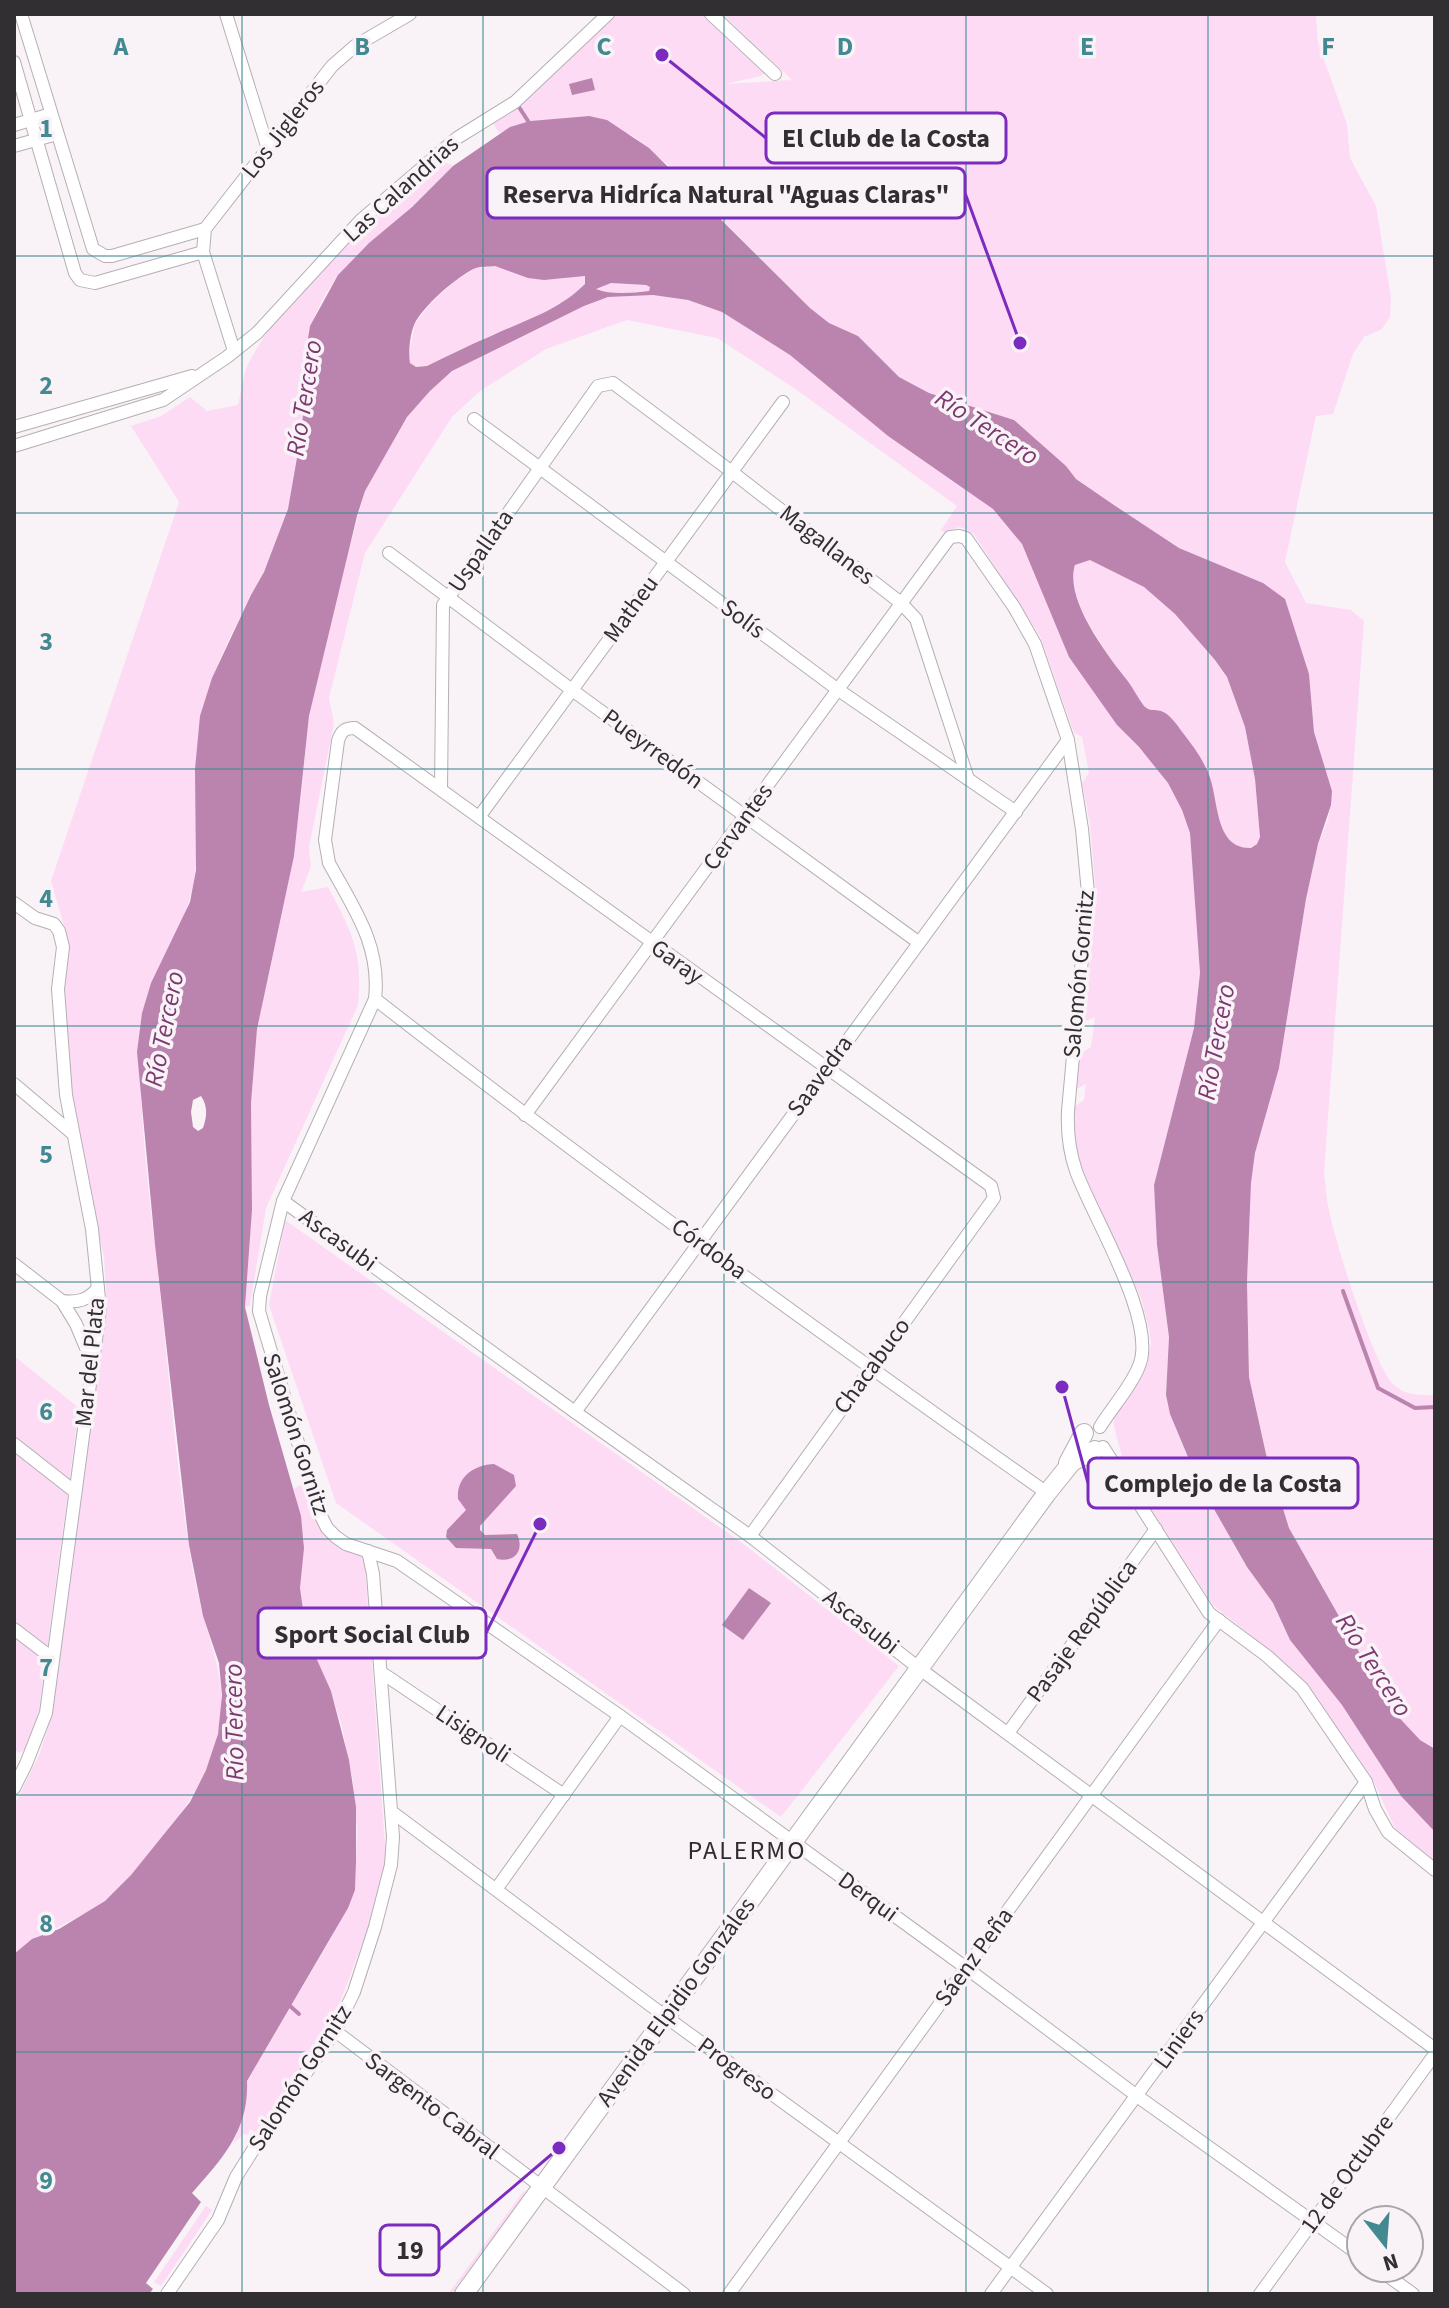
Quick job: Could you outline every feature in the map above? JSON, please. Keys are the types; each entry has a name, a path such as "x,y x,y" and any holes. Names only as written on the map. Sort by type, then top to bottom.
{"main road":[{"path":"1065,1469 1092,1430"},
{"name":"Avenida Elpidio Gonzáles","path":"464,2294 1065,1469 1099,1448"}],"street":[{"path":"21,14 89,242 98,253 112,256 205,229 203,252 234,351"},
{"path":"226,14 268,149"},
{"name":"Los Jigleros","path":"205,229 332,66 364,40 410,14"},
{"name":"Las Calandrias","path":"14,446 163,400 234,351 257,333 361,220 457,138 515,102 608,14"},
{"path":"711,14 775,74"},
{"path":"14,62 75,273 80,280 95,283 203,252"},
{"path":"14,125 51,114"},
{"path":"14,146 57,134"},
{"path":"14,427 202,373"},
{"name":"Magallanes","path":"598,386 613,383 901,603 916,619 968,779"},
{"name":"Uspallata","path":"441,789 443,605 598,386"},
{"name":"Matheu","path":"479,817 783,402"},
{"name":"Solís","path":"474,419 837,689 1016,812"},
{"name":"Cervantes","path":"525,1115 950,537"},
{"name":"Salomón Gornitz","path":"950,537 966,538 1030,633 1041,656 1068,740 1088,893 1068,1111 1068,1144 1076,1173 1132,1299 1143,1344 1140,1365 1092,1430"},
{"name":"Pueyrredón","path":"389,553 918,942"},
{"name":"Salomón Gornitz","path":"167,2294 218,2220 236,2177 258,2142 335,2031 354,1992 391,1865 392,1812 382,1673 368,1551 336,1537 327,1528 318,1510 261,1323 260,1296 283,1201 375,999 377,976 373,949 329,863 325,840 338,741 341,732 355,728"},
{"name":"Garay","path":"355,728 991,1186 994,1198"},
{"name":"Saavedra","path":"575,1412 1068,740"},
{"name":"Mar del Plata","path":"14,903 35,918 54,924 63,940 58,989 63,1068 72,1133 92,1229 100,1309 46,1713 14,1788"},
{"name":"Córdoba","path":"375,999 525,1115 870,1368 1047,1493"},
{"path":"14,1084 72,1133"},
{"name":"Chacabuco","path":"750,1536 994,1198"},
{"name":"Ascasubi","path":"283,1201 750,1536 920,1669 1435,2051"},
{"path":"14,1264 62,1301 76,1324 93,1367"},
{"path":"62,1301 86,1299 98,1288"},
{"path":"1099,1448 1106,1435 1092,1430 1085,1444 1099,1448 1156,1529 1203,1604 1302,1688 1366,1782 1375,1809 1388,1832 1435,1870"},
{"path":"14,1444 74,1491"},
{"name":"Pasaje República","path":"1008,1733 1156,1529"},
{"name":"Derqui","path":"368,1551 397,1561 620,1716 1137,2096 1345,2244"},
{"name":"Sáenz Peña","path":"729,2294 1219,1620"},
{"path":"14,1629 52,1658"},
{"name":"Lisignoli","path":"382,1673 564,1795"},
{"path":"497,1888 620,1716"},
{"path":"14,1756 26,1764"},
{"name":"Liniers","path":"991,2294 1366,1782"},
{"name":"Progreso","path":"392,1812 666,2017 1047,2294"},
{"name":"Sargento Cabral","path":"335,2031 684,2294"},
{"name":"12 de Octubre","path":"1260,2294 1435,2051"}],"shaded area":[{"path":"618,14 703,14 766,72 761,76 725,84 792,80 722,14 1316,14 1318,43 1347,124 1350,158 1376,206 1391,297 1390,317 1382,329 1364,337 1353,354 1333,414 1316,416 1285,562 1306,603 1351,610 1364,621 1324,1173 1329,1210 1347,1274 1366,1330 1386,1374 1403,1391 1435,1395 1435,1749 1420,1741 1392,1710 1289,1528 1266,1454 1249,1377 1247,1282 1255,1153 1279,1068 1306,899 1318,844 1328,820 1332,791 1314,732 1309,674 1263,583 1179,548 1076,479 1034,437 929,393 899,377 858,336 829,323 810,308 667,164 633,136 589,116 530,121 499,133 492,122 520,105"},
{"path":"443,161 453,166 351,262 330,287 316,313 308,348 303,424 289,504 273,551 210,686 200,734 197,849 192,891 148,993 141,1022 139,1066 142,1118 175,1439 195,1582 221,1687 217,1737 206,1770 190,1800 125,1882 99,1905 14,1954 14,1806 40,1753 50,1721 107,1307 104,1257 74,1120 61,988 68,939 51,881 179,502 131,426 161,416 190,397 207,411 238,405 246,369 259,345 304,286 392,197"},
{"path":"495,266 545,278 586,276 585,284 552,309 427,366 416,367 410,363 408,358 415,323 430,304 457,279 476,268"},
{"path":"611,283 650,287 649,291 629,293 595,289"},
{"path":"653,295 688,300 722,312 790,355 888,436 993,509 1022,544 1117,725 1152,762 1168,783 1182,810 1190,833 1200,973 1194,1028 1154,1185 1157,1245 1169,1337 1166,1395 1170,1414 1198,1481 1247,1567 1273,1603 1290,1640 1342,1705 1401,1796 1435,1832 1435,1861 1395,1828 1372,1778 1308,1686 1279,1658 1213,1605 1126,1471 1114,1427 1114,1415 1147,1365 1151,1343 1141,1298 1081,1167 1075,1142 1075,1106 1084,1100 1086,1084 1076,1089 1079,1055 1091,1047 1095,1017 1084,1022 1096,894 1090,824 1082,783 1089,773 1082,737 1074,733 1040,636 973,533 960,527 944,532 941,530 957,506 794,388 717,338 627,320 546,349 480,391 452,417 365,553 329,698 334,723 309,847 311,867 301,892 328,887 354,943 359,971 358,1005 266,1208 250,1305 245,1308 252,1210 251,1103 257,1029 294,856 309,716 365,491 407,417 452,371 584,306 608,297"},
{"path":"1090,560 1144,587 1175,614 1216,660 1227,678 1245,727 1255,779 1260,837 1251,848 1239,846 1224,832 1209,775 1201,758 1167,715 1149,710 1143,704 1090,626 1076,594 1074,579 1075,565"},
{"path":"285,1220 745,1545 899,1666 781,1817 336,1503 269,1305"},
{"path":"14,1356 79,1408 38,1717 25,1749 20,1753 14,1750"},
{"path":"302,1485 319,1526 360,1553 365,1567 386,1858 379,1898 335,2016 258,2134 250,2129 248,2135 244,2134 233,2144 243,2113 247,2081 330,1940 355,1890 357,1830 353,1782 331,1691 304,1624 300,1588 304,1539 294,1488"},
{"path":"525,2189 524,2196 448,2294"},
{"path":"206,2206 212,2210 161,2286 154,2282"}],"water":[{"path":"592,78 595,90 572,95 569,84"},
{"name":"Río Tercero","path":"589,116 607,120 649,148 810,308 829,323 858,336 899,377 929,393 1014,420 1066,466 1076,479 1179,548 1263,583 1285,599 1309,674 1314,732 1332,791 1306,899 1279,1068 1255,1153 1247,1282 1249,1377 1266,1454 1289,1528 1392,1710 1420,1740 1435,1749 1435,1832 1401,1796 1342,1705 1290,1640 1273,1603 1247,1567 1198,1481 1170,1414 1166,1395 1169,1337 1157,1245 1154,1185 1194,1028 1200,973 1190,833 1168,783 1117,725 1069,657 1022,544 993,509 888,436 790,355 722,312 688,300 653,295 608,297 452,371 407,417 365,491 309,716 294,856 257,1029 251,1103 252,1210 245,1307 301,1516 304,1548 300,1588 305,1624 310,1644 331,1691 349,1760 356,1807 355,1890 348,1908 247,2081 244,2114 239,2129 224,2155 192,2193 201,2202 146,2283 153,2289 149,2294 14,2294 14,1954 32,1939 59,1929 105,1901 131,1875 190,1802 206,1770 218,1734 222,1695 219,1663 203,1616 189,1545 137,1052 142,1013 151,983 190,902 196,870 195,769 200,716 212,678 264,572 288,509 301,435 310,326 338,275 453,166 510,127 530,121","holes":["495,266 528,278 544,280 585,276 585,284 529,320 427,366 416,367 410,363 409,349 418,318 441,293 478,267","611,283 650,287 649,291 629,293 596,289","1090,560 1144,587 1175,614 1227,677 1245,727 1255,779 1260,837 1251,848 1239,846 1224,832 1209,775 1176,723 1161,711 1144,706 1089,626 1076,594 1073,579 1075,565","201,1096 206,1108 203,1128 198,1131 193,1127 193,1100"]},
{"path":"494,1464 514,1475 516,1486 480,1526 480,1530 485,1535 517,1534 519,1550 513,1557 503,1560 497,1559 491,1549 456,1548 446,1537 447,1530 466,1510 458,1499 463,1479 473,1470"},
{"path":"749,1588 771,1603 743,1640 722,1625"}],"waterway":[{"path":"517,104 528,121"},
{"path":"1343,1291 1378,1388 1415,1408 1435,1407"},
{"path":"290,2006 299,2014"}],"place":[{"name":"El Club de la Costa","path":"662,55"},
{"name":"Reserva Hidríca Natural \"Aguas Claras\"","path":"1020,343"},
{"name":"Complejo de la Costa","path":"1062,1387"},
{"name":"Sport Social Club","path":"540,1524"},
{"name":"19","path":"559,2148"}],"district":[{"name":"PALERMO","path":"747,1850"}]}
